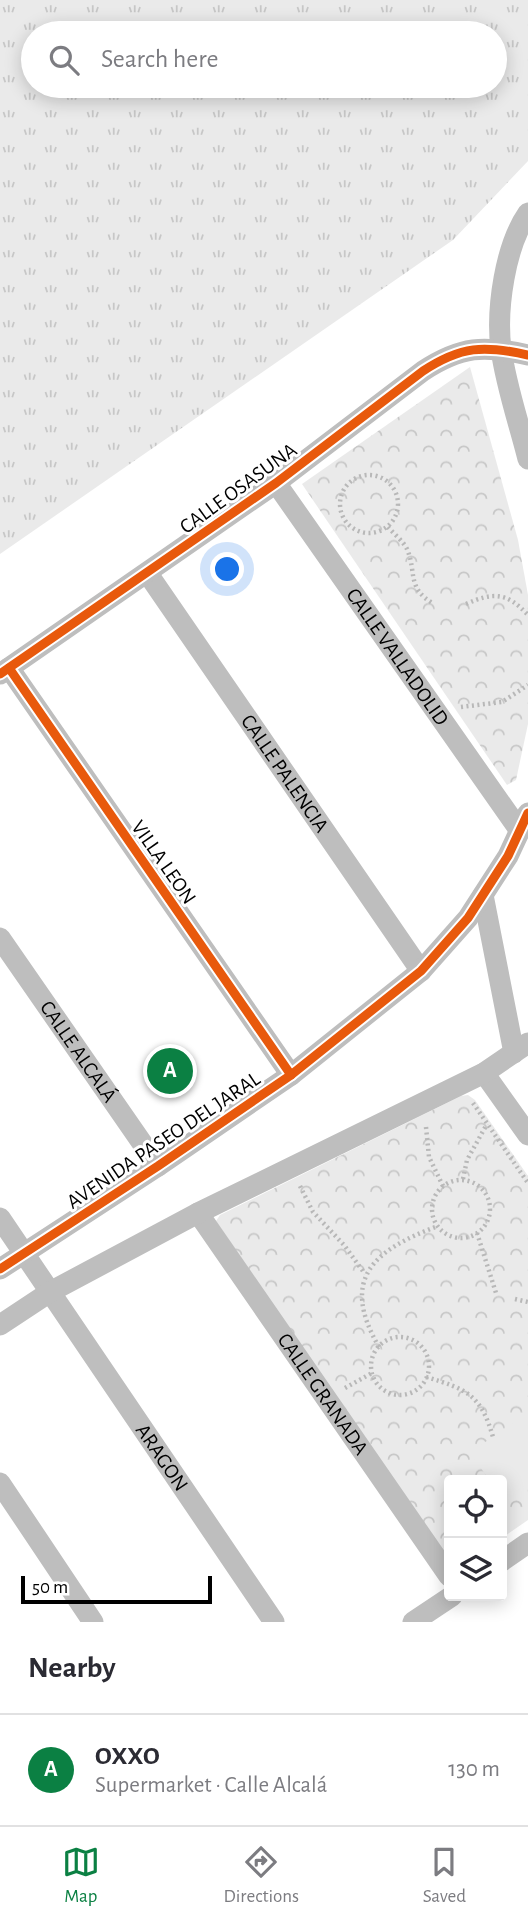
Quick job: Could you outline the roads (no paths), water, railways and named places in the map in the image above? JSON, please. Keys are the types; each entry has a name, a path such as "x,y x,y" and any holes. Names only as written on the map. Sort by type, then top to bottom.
{"street":[{"path":"528,212 510,253 502,288 500,321 501,349 528,459"},
{"name":"CALLE OSASUNA","path":"5,671 276,483 423,370 445,357 476,348 501,349 528,355"},
{"name":"CALLE VALLADOLID","path":"276,483 524,822"},
{"name":"CALLE PALENCIA","path":"148,574 421,971"},
{"name":"VILLA LEON","path":"5,671 291,1075"},
{"name":"AVENIDA PASEO DEL JARAL","path":"0,1269 291,1075 421,971 468,918 524,822"},
{"path":"0,1325 50,1292 198,1213 484,1073 521,1048 483,895"},
{"name":"CALLE ALCALÁ","path":"0,938 158,1166"},
{"path":"484,1073 528,1135"},
{"name":"CALLE GRANADA","path":"198,1213 444,1569"},
{"name":"ARAGON","path":"0,1218 274,1622"},
{"path":"0,1483 93,1622"},
{"path":"507,1558 528,1543"},
{"path":"413,1622 444,1601"}],"place":[{"name":"OXXO","path":"170,1071"}]}
